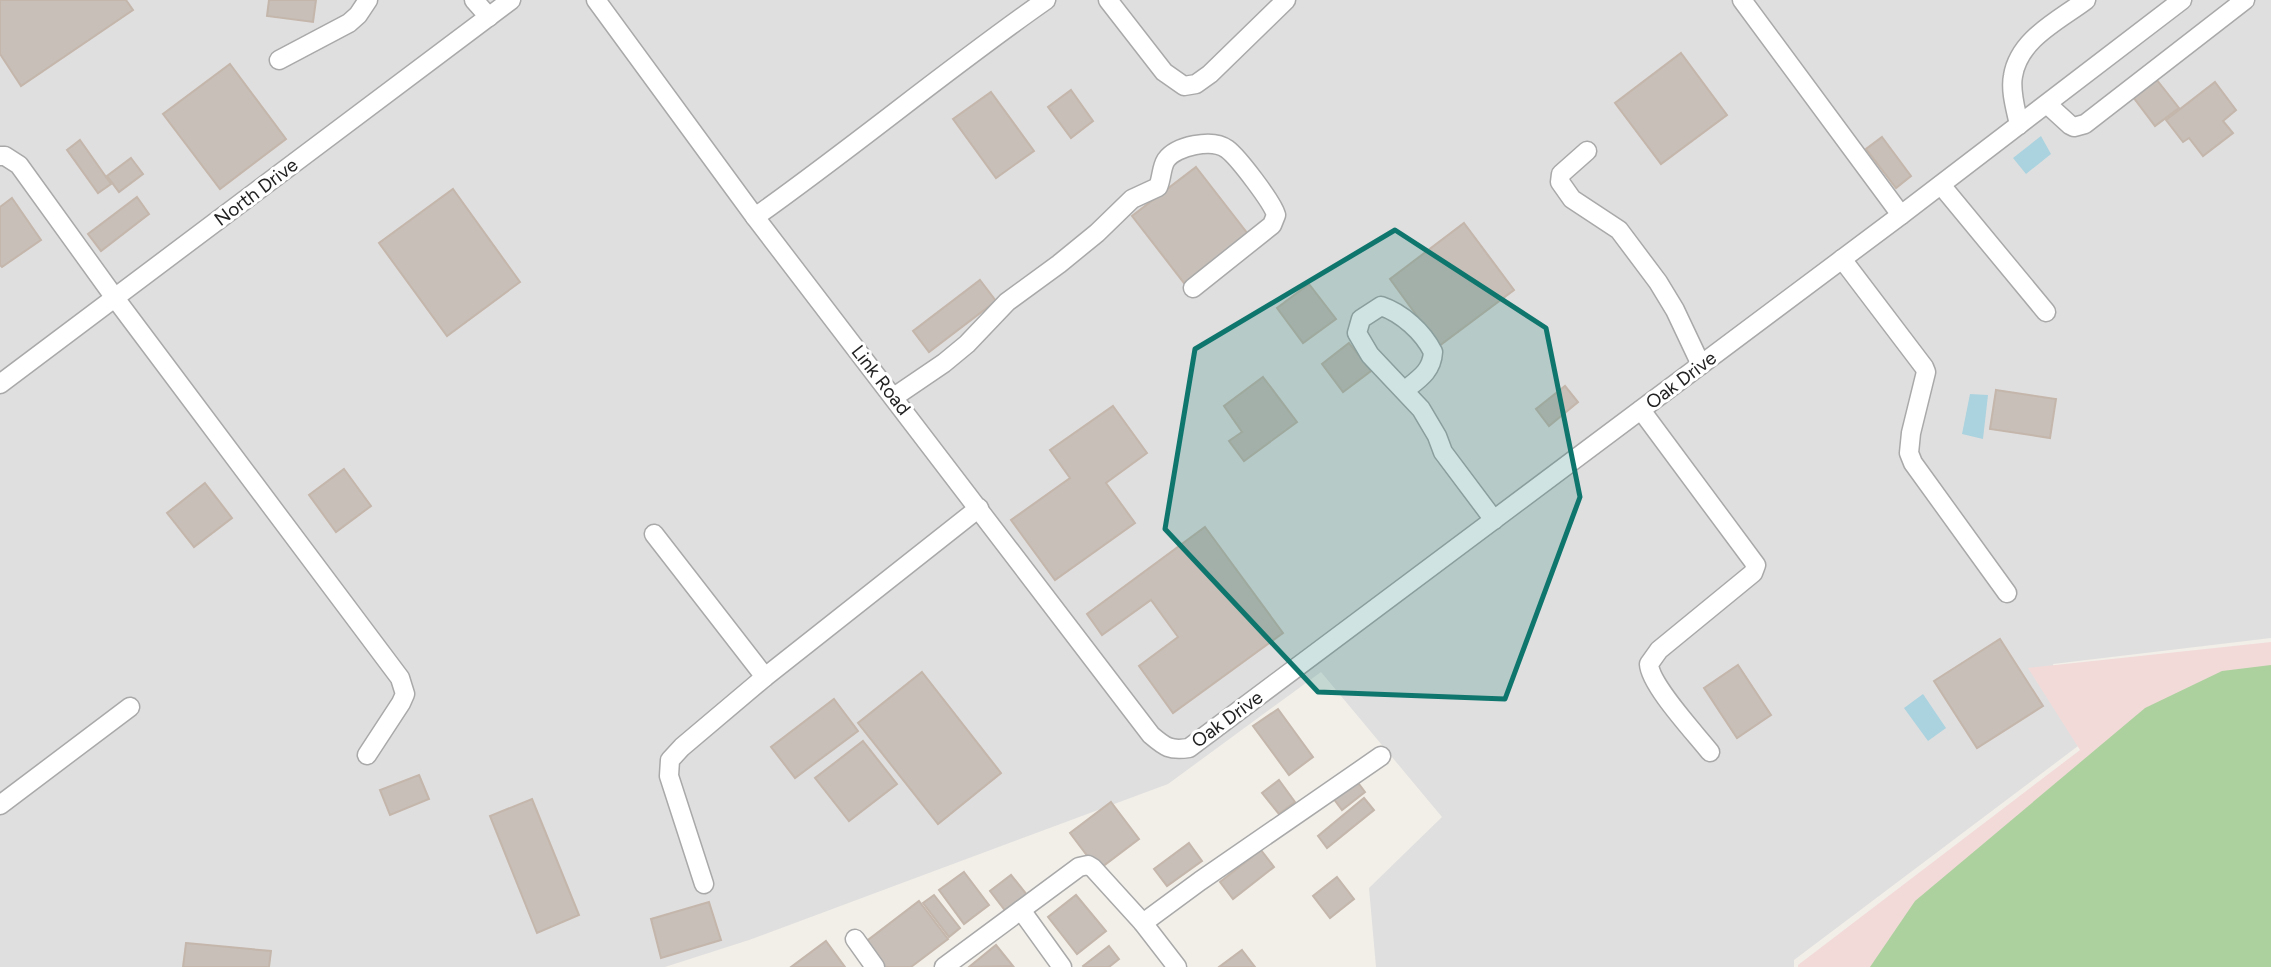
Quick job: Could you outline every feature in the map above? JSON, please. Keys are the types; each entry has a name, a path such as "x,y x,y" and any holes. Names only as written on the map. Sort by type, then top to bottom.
{"street":[{"path":"279,61 349,23 368,0"},
{"path":"474,0 489,17"},
{"name":"North Drive","path":"0,384 511,0"},
{"name":"Link Road","path":"596,0 755,217 1152,734 1164,746 1176,750"},
{"path":"755,217 988,40 1046,0"},
{"path":"1108,0 1164,72 1184,86 1196,84 1210,74 1286,0"},
{"path":"1742,0 1901,215"},
{"path":"2019,125 2012,78 2020,54 2028,43 2086,0"},
{"name":"Oak Drive","path":"1176,750 1189,748 1941,185 2182,0"},
{"path":"2046,104 2070,125 2074,127 2085,124 2245,0"},
{"path":"894,397 967,344 1007,302 1048,273 1132,200 1158,187 1164,163 1176,151 1198,145 1222,146 1229,150 1254,181 1275,209 1276,215 1272,225 1193,288"},
{"path":"1587,151 1561,174 1563,189 1582,208 1610,224 1625,237 1668,297 1701,365"},
{"path":"0,156 5,156 19,165 115,298 400,678 405,694 367,755"},
{"path":"1941,185 2046,312"},
{"path":"1842,259 1926,372 1909,446 1913,463 2007,593"},
{"path":"1405,390 1424,375 1432,364 1433,352 1414,328 1395,311 1381,306 1361,319 1357,333 1370,355 1421,410 1437,436 1443,452 1494,520"},
{"path":"1641,410 1756,565 1753,573 1659,650 1649,664 1657,685 1710,751"},
{"path":"705,884 669,776 670,760 765,677 979,508"},
{"path":"654,534 765,677"},
{"path":"0,805 130,707"},
{"path":"1143,923 1381,756"},
{"path":"944,967 1079,867 1088,865 1143,923 1177,967"},
{"path":"1021,910 1062,967"},
{"path":"855,939 876,967"}],"highlighted area":[{"path":"1395,230 1546,328 1580,497 1505,699 1318,692 1165,529 1195,349"}],"shaded area":[{"path":"0,0 2271,0 2271,638 2053,664 2078,746 1794,960 1794,967 1376,967 1369,888 1442,817 1321,672 1168,784 749,940 665,967 0,967"},
{"path":"2271,642 2271,967 1798,967 2080,750 2028,668"}],"green space":[{"path":"2271,665 2271,967 1870,967 1915,901 2145,708 2222,671"}],"water":[{"path":"2041,136 2051,154 2026,174 2013,158"},
{"path":"1970,394 1988,395 1983,439 1962,434"},
{"path":"1923,694 1946,728 1928,741 1904,708"}],"building":[{"path":"0,0 126,0 133,10 21,86 0,54"},
{"path":"269,0 316,0 313,22 267,16"},
{"path":"1681,53 1727,115 1661,164 1615,103"},
{"path":"230,64 286,139 220,189 163,114"},
{"path":"2153,75 2179,108 2155,126 2130,93"},
{"path":"2215,82 2236,110 2223,121 2233,133 2203,156 2189,138 2183,142 2166,120"},
{"path":"1071,90 1093,121 1071,138 1048,107"},
{"path":"991,92 1034,151 996,178 953,119"},
{"path":"1882,137 1911,176 1896,188 1866,149"},
{"path":"80,140 111,184 98,193 67,150"},
{"path":"131,158 143,174 119,192 107,176"},
{"path":"1196,167 1248,234 1184,283 1132,216"},
{"path":"453,189 520,282 447,336 379,243"},
{"path":"137,197 149,214 101,251 88,234"},
{"path":"12,198 41,240 2,267 0,207"},
{"path":"1464,223 1514,290 1439,346 1390,279"},
{"path":"980,280 996,301 929,352 913,331"},
{"path":"1309,284 1336,319 1303,343 1277,308"},
{"path":"1349,343 1371,371 1343,392 1322,364"},
{"path":"1263,377 1297,422 1244,461 1229,441 1242,432 1224,406"},
{"path":"1565,386 1578,402 1549,426 1536,409"},
{"path":"1996,390 2056,399 2050,438 1990,429"},
{"path":"1113,406 1147,453 1106,483 1135,523 1055,580 1011,520 1070,478 1050,450"},
{"path":"344,469 371,506 336,532 309,495"},
{"path":"205,483 232,518 194,547 167,513"},
{"path":"1205,527 1283,633 1173,713 1139,666 1178,637 1151,600 1102,635 1087,614"},
{"path":"2000,639 2043,706 1977,748 1934,681"},
{"path":"1738,665 1771,715 1737,738 1704,688"},
{"path":"922,672 1001,773 938,824 858,723"},
{"path":"834,699 858,731 795,778 771,747"},
{"path":"1278,709 1313,757 1289,775 1253,726"},
{"path":"863,741 897,784 849,821 815,778"},
{"path":"419,775 429,799 390,815 380,790"},
{"path":"1279,780 1295,802 1279,814 1262,793"},
{"path":"1356,780 1365,792 1342,810 1333,798"},
{"path":"1364,798 1374,810 1327,848 1318,836"},
{"path":"532,799 579,915 537,933 490,816"},
{"path":"1111,802 1139,839 1098,870 1070,833"},
{"path":"1189,843 1202,861 1167,886 1154,869"},
{"path":"1261,850 1274,867 1233,899 1220,882"},
{"path":"964,872 989,905 964,924 939,890"},
{"path":"1011,875 1028,896 1007,913 990,891"},
{"path":"1337,877 1354,899 1330,918 1313,896"},
{"path":"934,895 960,928 949,937 923,903"},
{"path":"1076,895 1106,931 1077,954 1048,917"},
{"path":"919,901 948,939 911,967 882,967 864,943"},
{"path":"709,902 721,940 661,958 651,919"},
{"path":"826,941 845,967 791,967"},
{"path":"186,943 271,951 269,967 183,967"},
{"path":"996,945 1013,966 969,967"},
{"path":"1109,946 1119,959 1109,967 1083,966"},
{"path":"1242,950 1255,967 1219,967"}]}
